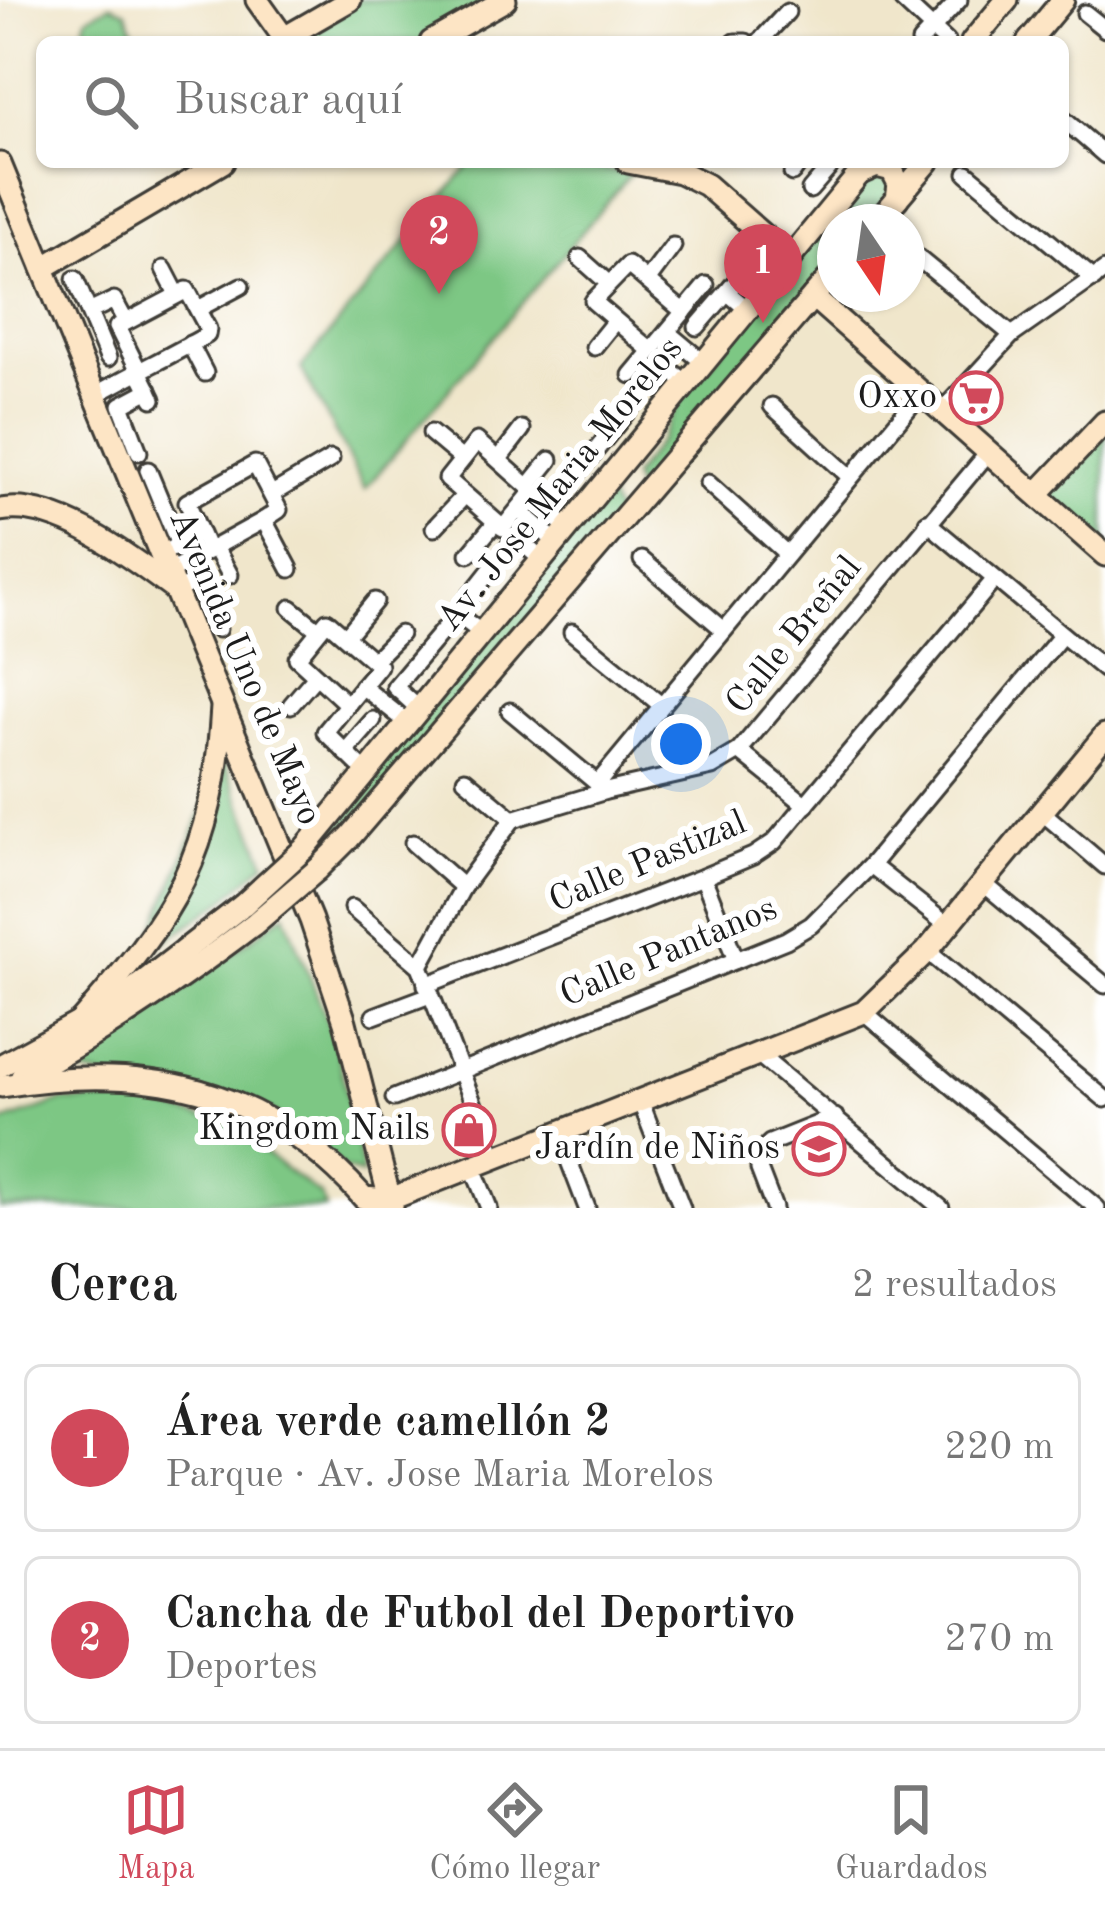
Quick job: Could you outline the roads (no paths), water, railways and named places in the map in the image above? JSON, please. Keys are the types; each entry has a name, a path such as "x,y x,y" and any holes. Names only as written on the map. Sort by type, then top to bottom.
{"main road":[{"path":"257,0 282,36"},
{"path":"292,36 350,0"},
{"path":"442,36 506,0"},
{"path":"977,36 1007,0"},
{"path":"1033,36 1063,0"},
{"name":"Avenida Uno de Mayo","path":"0,164 311,920 345,1022 390,1204"},
{"path":"43,268 213,168"},
{"path":"659,168 706,185 790,259"},
{"name":"Av. Jose Maria Morelos","path":"249,914 790,259 858,168"},
{"path":"884,168 892,170 899,184 897,199"},
{"path":"893,204 923,168"},
{"name":"Av. Jose Maria Morelos","path":"249,914 316,870 350,837 817,293"},
{"path":"814,297 1105,555"},
{"path":"639,501 631,495 628,476 658,435 670,405"},
{"path":"1037,494 1105,422"},
{"path":"0,511 30,509 168,572"},
{"path":"79,1023 144,949 196,856 212,805 222,700"},
{"path":"1,1080 98,1076 161,1082 219,1096 304,1139 364,1198 390,1204 864,1012 927,951 1102,743"},
{"path":"1,1080 79,1023 249,914"},
{"path":"1,1080 98,1036 169,990 249,914"}],"street":[{"path":"902,0 941,36"},
{"path":"926,36 959,0"},
{"path":"764,36 787,11"},
{"path":"1085,13 1105,29"},
{"path":"1069,124 1105,155"},
{"path":"811,190 829,168"},
{"path":"942,411 1012,335 1099,274 967,173"},
{"path":"647,281 673,246"},
{"path":"580,258 608,284"},
{"path":"697,327 755,258"},
{"path":"925,264 1012,335"},
{"path":"651,351 592,302 626,265 685,312"},
{"path":"164,269 177,294"},
{"path":"75,279 108,358"},
{"path":"631,375 706,285"},
{"path":"198,309 241,286"},
{"path":"95,395 139,371 190,344 208,333 187,290 118,330 139,371 151,394 122,406 139,452"},
{"path":"727,292 748,310"},
{"path":"89,312 114,300 125,322"},
{"path":"594,347 614,321"},
{"path":"667,332 704,363"},
{"path":"190,344 205,373"},
{"path":"556,544 549,511 664,366 688,383"},
{"path":"510,711 602,788 661,705 921,393"},
{"path":"772,406 850,477"},
{"path":"499,459 522,429"},
{"path":"431,433 462,459"},
{"path":"607,439 628,457"},
{"path":"477,441 530,486 532,491 505,527 447,479 462,459 477,441"},
{"name":"Calle Breñal","path":"512,818 602,788 712,767 739,752 988,453"},
{"path":"272,494 331,459"},
{"path":"530,486 550,460"},
{"path":"168,572 212,549 265,520 279,510 255,464 190,498 188,507 212,549 230,575"},
{"path":"148,470 177,540 168,572"},
{"path":"578,473 600,490"},
{"path":"708,484 787,554"},
{"path":"434,528 464,496"},
{"path":"519,510 556,544"},
{"path":"265,520 290,569"},
{"path":"928,522 1105,670"},
{"path":"470,554 495,523"},
{"path":"482,633 458,613 494,566 517,540 556,544"},
{"path":"642,560 724,630"},
{"path":"494,566 520,587"},
{"path":"168,572 197,582 218,629"},
{"name":"Calle Pastizal","path":"374,1016 753,856 774,842 995,579"},
{"path":"347,635 375,601"},
{"path":"291,608 318,630"},
{"path":"347,704 296,658 327,621 374,659 378,668 325,732 368,772"},
{"path":"413,716 395,687 444,629"},
{"path":"572,632 661,705"},
{"path":"374,659 400,634"},
{"name":"Calle Pantanos","path":"394,1098 811,925 871,865 1062,635"},
{"path":"291,705 316,676"},
{"path":"362,686 413,716"},
{"path":"345,752 373,721"},
{"path":"739,752 806,805"},
{"path":"420,966 463,887 512,818 465,779"},
{"path":"1042,812 1105,866"},
{"path":"413,843 463,887"},
{"path":"871,865 947,926"},
{"path":"703,877 736,960"},
{"path":"983,884 1105,985"},
{"path":"352,908 420,966 495,1159"},
{"path":"927,951 1105,1099"},
{"path":"864,1012 1097,1208"},
{"path":"759,1055 940,1208"},
{"path":"640,1103 682,1208"},
{"path":"774,1208 758,1153 770,1143 835,1117"},
{"path":"559,1135 587,1208"},
{"path":"472,1168 489,1208"}],"place":[{"name":"Cancha de Futbol del Deportivo","path":"439,294"},
{"name":"Área verde camellón 2","path":"763,323"},
{"name":"Oxxo","path":"976,398"},
{"name":"Kingdom Nails","path":"469,1130"},
{"name":"Jardín de Niños","path":"819,1149"}]}
